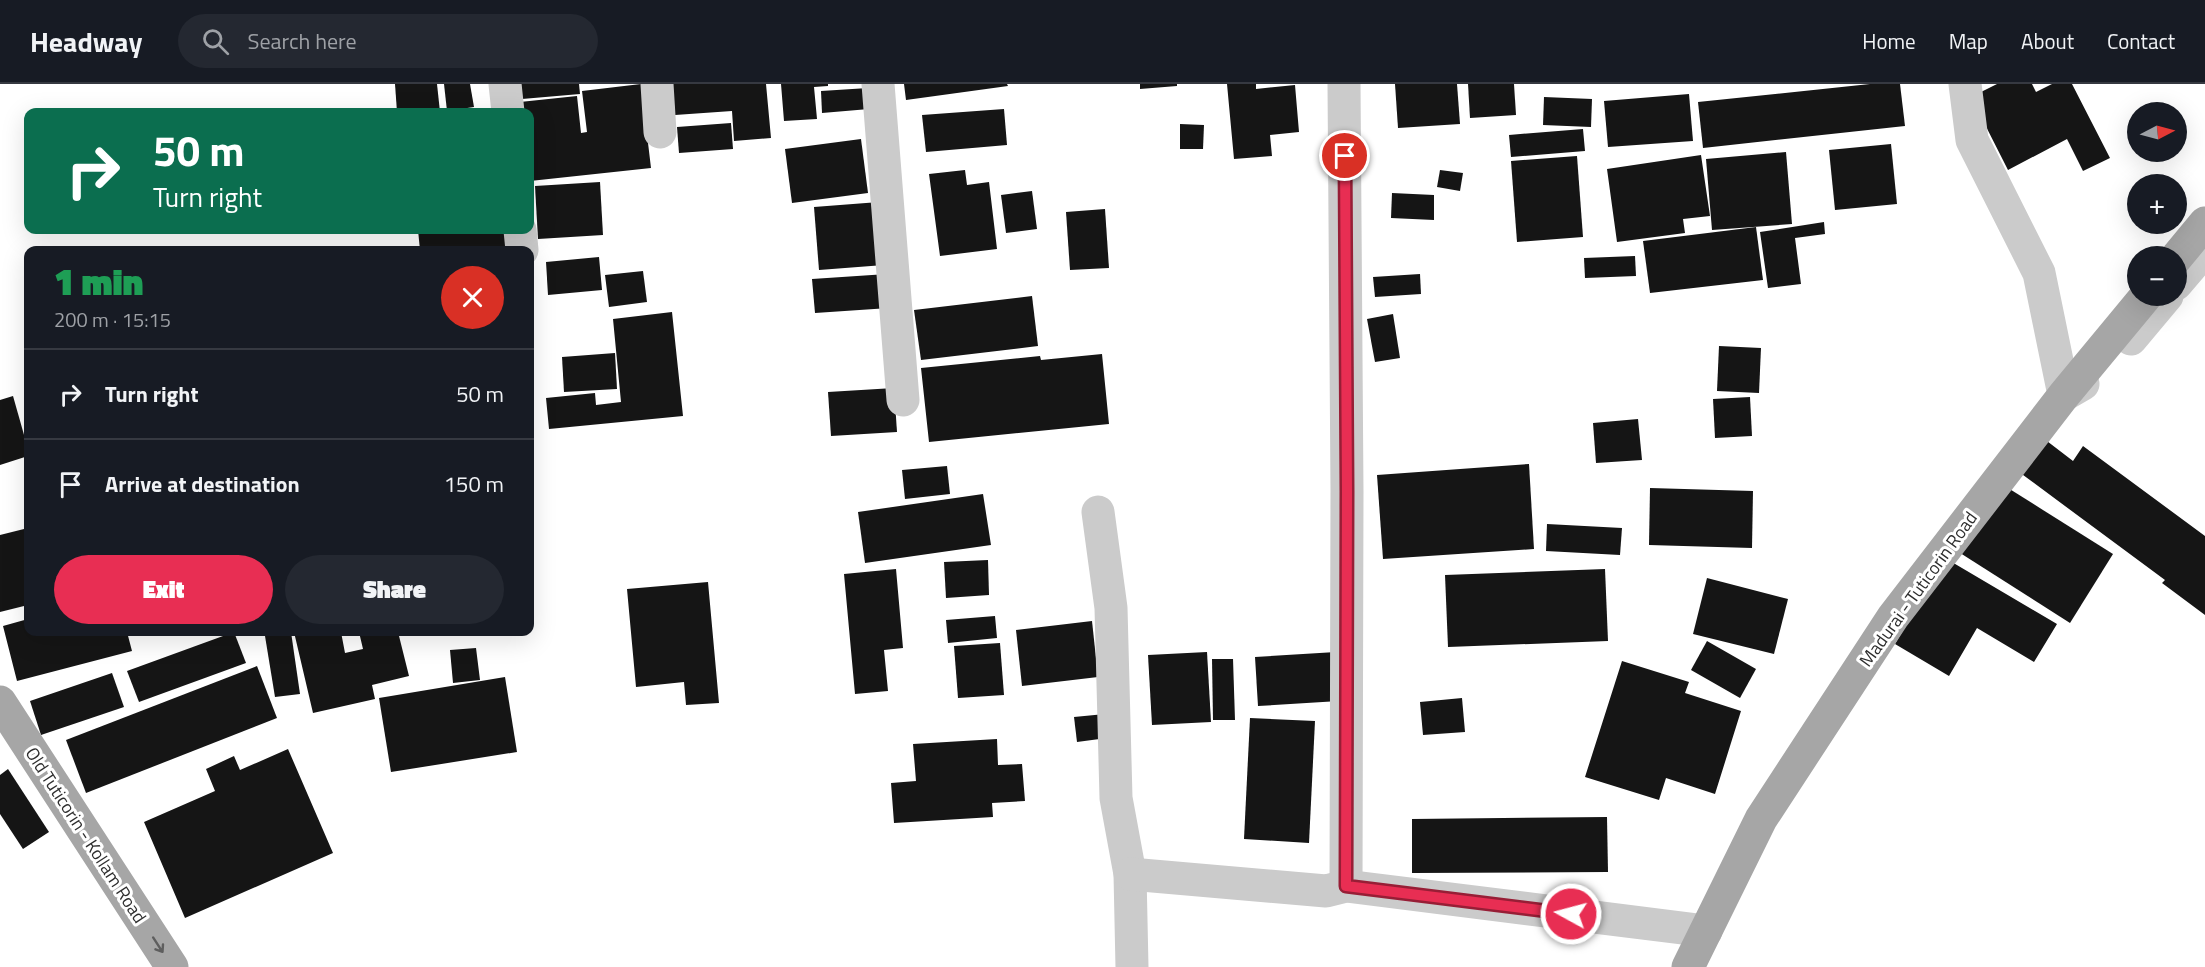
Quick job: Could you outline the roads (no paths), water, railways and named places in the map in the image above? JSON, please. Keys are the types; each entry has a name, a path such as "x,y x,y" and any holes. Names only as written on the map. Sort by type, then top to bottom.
{"main road":[{"path":"2186,246 2205,223"},
{"name":"Madurai - Tuticorin Road","path":"1688,967 1761,819 1893,617 2064,396 2138,306"},
{"name":"Old Tuticorin - Kollam Road","path":"0,702 172,967"}],"street":[{"path":"505,84 508,108"},
{"path":"657,84 660,132"},
{"path":"878,84 903,400"},
{"path":"1344,84 1347,491 1346,886"},
{"path":"1965,84 1972,140 2039,273 2064,396 2103,372 2159,306"},
{"path":"2187,271 2205,250"},
{"path":"1098,512 1111,608 1116,798 1130,874 1132,967"},
{"path":"1130,874 1326,891 1346,886 1706,931"}]}
